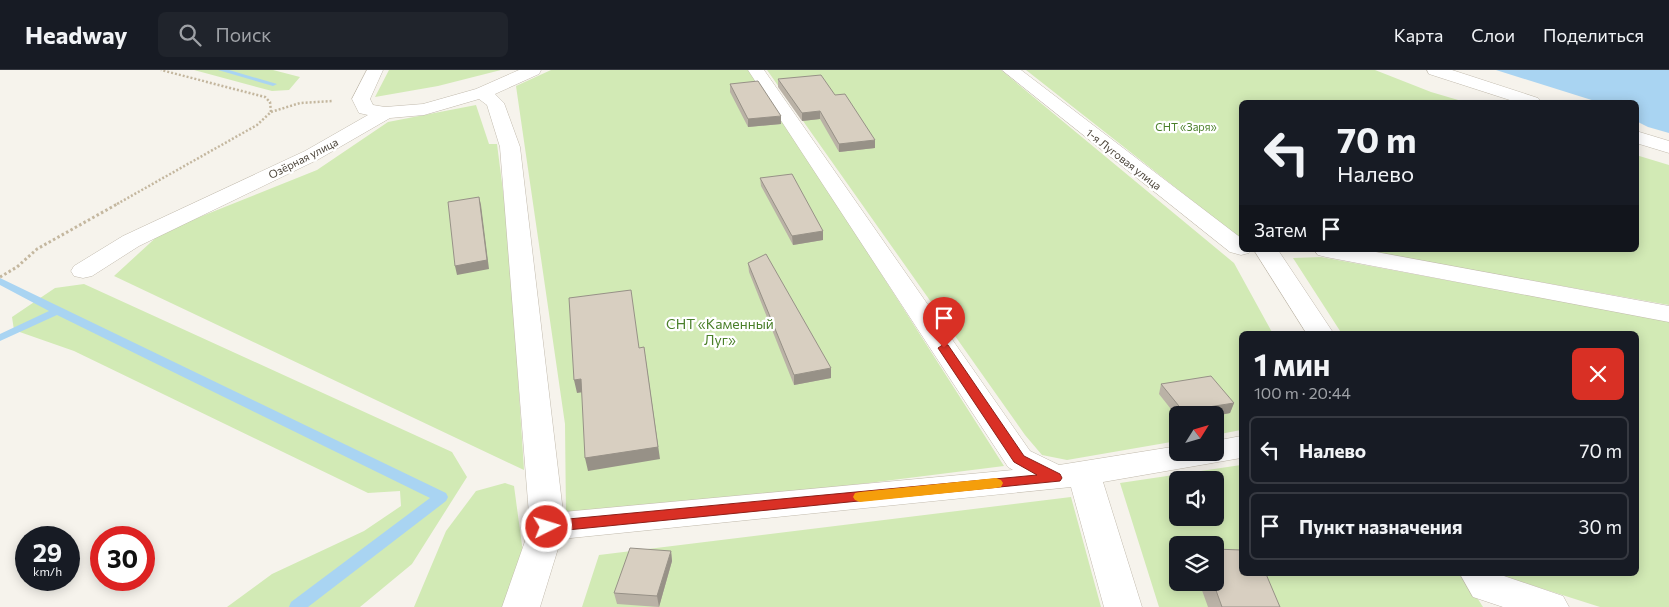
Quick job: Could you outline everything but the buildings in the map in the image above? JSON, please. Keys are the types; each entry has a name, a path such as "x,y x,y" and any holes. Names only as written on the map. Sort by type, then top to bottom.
{"street":[{"path":"375,70 361,99 366,109 385,113"},
{"name":"Озёрная улица","path":"83,271 131,241 312,156 385,113 424,108 482,93 533,70"},
{"path":"756,70 1019,459 1069,476 1123,607"},
{"name":"1-я Луговая улица","path":"1010,70 1239,247"},
{"path":"1435,70 1526,100"},
{"path":"482,93 495,103 510,147 547,527 522,607"},
{"path":"1639,138 1669,147"},
{"path":"1267,252 1319,331"},
{"path":"1337,252 1669,314"},
{"path":"1224,450 1239,447"},
{"path":"547,527 1069,476 1169,459"},
{"path":"1488,589 1550,607"}],"path":[{"path":"162,70 265,98 270,102 271,112"},
{"path":"0,277 17,267 37,249 257,125 271,112 300,103 361,99"}],"green space":[{"path":"194,70 273,70 300,77 289,90 272,91"},
{"path":"389,70 501,70 438,86 375,97"},
{"name":"СНТ «Каменный Луг»","path":"551,70 751,70 1004,466 797,492 566,516 565,424 516,86"},
{"path":"767,70 1001,70 1234,263 1271,331 1239,331 1239,430 1224,433 1224,406 1169,406 1169,442 1067,460 1042,455 1025,435"},
{"name":"СНТ «Заря»","path":"1026,70 1375,70 1431,92 1458,100 1239,100 1239,237"},
{"path":"476,105 489,144 497,144 509,238 524,470 114,276 162,232 317,170 388,122"},
{"path":"1639,156 1669,165 1669,305 1370,252 1639,252"},
{"path":"1321,257 1669,321 1669,607 1600,607 1503,576 1639,576 1639,331 1340,331 1293,258"},
{"path":"84,284 452,452 467,477 412,564 360,607 227,607 272,574 364,531 401,506 400,491 368,493 74,351 14,330 12,317 55,288"},
{"path":"1239,465 1239,576 1463,576 1483,607 1159,607 1120,483 1169,476 1169,526 1224,526 1224,471 1201,471"},
{"path":"505,483 514,486 524,560 505,607 414,607 446,531 476,491"},
{"path":"1071,497 1101,607 582,607 599,555"}],"water":[{"path":"1496,70 1669,70 1669,133 1639,122 1639,100 1592,100"}],"waterway":[{"path":"221,70 273,84"},
{"path":"0,281 57,311"},
{"path":"0,338 57,311"},
{"path":"57,311 441,497 297,607"}],"slow traffic":[{"path":"860,497 996,483"}],"route":[{"path":"547,527 1055,478 1019,459 944,348"}]}
